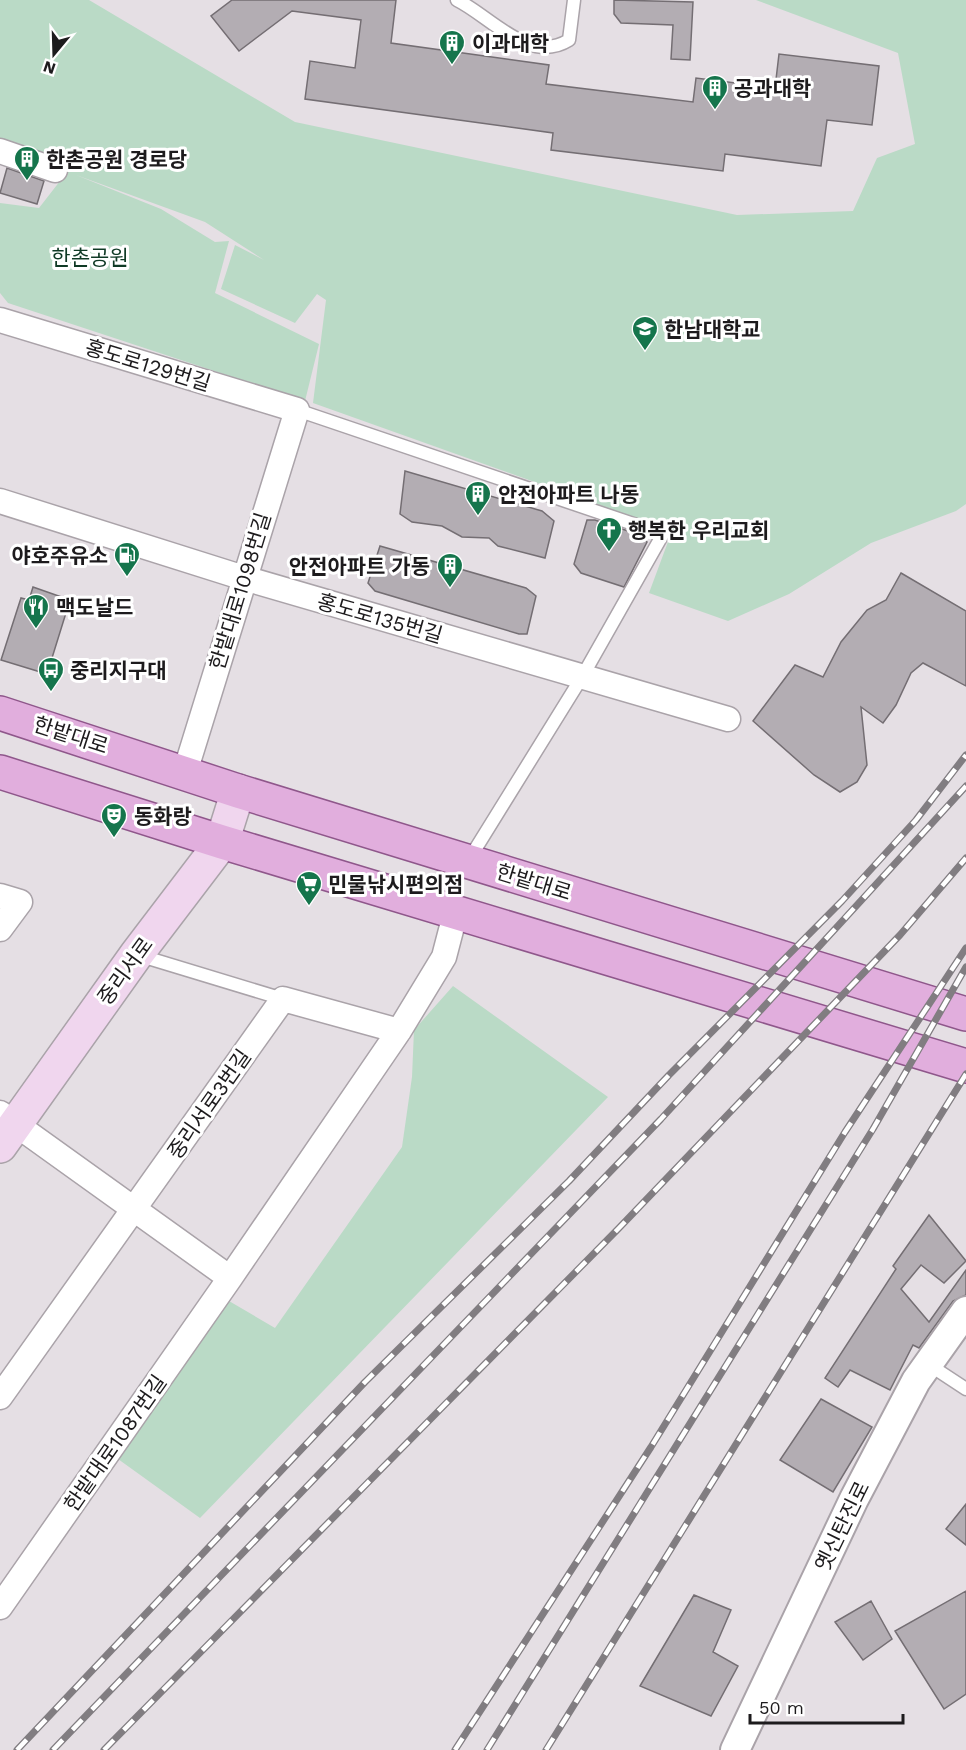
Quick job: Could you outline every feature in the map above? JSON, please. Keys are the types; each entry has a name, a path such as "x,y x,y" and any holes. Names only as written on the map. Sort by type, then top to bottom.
{"main road":[{"name":"한밭대로","path":"0,713 468,862 966,1014"},
{"path":"0,772 222,842 966,1066"},
{"name":"중리서로","path":"5,1128 222,842 238,790"}],"street":[{"path":"0,151 55,170"},
{"name":"홍도로129번길","path":"0,320 297,410"},
{"name":"한밭대로1098번길","path":"185,772 297,410"},
{"name":"홍도로135번길","path":"0,501 244,578 728,719"},
{"path":"0,896 20,902 0,929"},
{"name":"한밭대로1087번길","path":"0,1607 399,1031 444,957 456,911"},
{"path":"283,999 399,1031"},
{"name":"중리서로3번길","path":"0,1397 283,999"},
{"path":"5,1128 134,1208 230,1278"},
{"name":"옛신탄진로","path":"735,1750 854,1499 916,1381 966,1311"}],"lane":[{"path":"457,0 474,8 514,39 543,47 558,47 569,40 574,0"},
{"path":"297,410 663,534 582,677 468,862"},
{"path":"136,955 283,999"},
{"path":"928,1364 966,1389"}],"green space":[{"name":"한남대학교","path":"0,0 89,0 295,122 737,215 853,211 877,158 915,144 898,53 756,0 966,0 966,504 956,511 871,543 789,594 728,621 649,593 672,531 313,403 326,300 317,294 295,323 221,289 235,245 264,260 205,222 76,175 161,209 215,242 229,241 215,293 319,344 305,401 8,303 0,293 0,203 39,208 67,172 0,147"},
{"path":"453,986 608,1097 200,1518 118,1459 229,1301 275,1328 402,1147 412,1077 414,1030"}],"building":[{"path":"232,0 396,0 391,43 549,65 546,84 693,102 696,78 775,88 779,54 879,66 872,125 827,120 821,166 725,154 723,171 551,150 553,133 305,99 310,61 355,68 361,20 292,11 239,51 211,16"},
{"path":"614,0 693,2 690,60 671,59 673,25 621,23 614,14"},
{"name":"한촌공원 경로당","path":"7,168 44,181 37,204 0,193"},
{"name":"안전아파트 나동","path":"405,471 542,511 554,521 545,558 498,546 489,538 462,537 442,526 412,522 400,514"},
{"name":"행복한 우리교회","path":"587,520 595,520 643,536 647,542 624,587 581,573 574,564"},
{"name":"안전아파트 가동","path":"380,546 526,588 536,596 527,634 519,634 375,591 368,583"},
{"path":"901,573 966,611 966,686 923,663 911,673 896,705 883,723 861,707 867,765 857,782 840,792 814,775 753,721 795,665 823,677 841,642 867,610 886,600"},
{"name":"맥도날드","path":"33,587 70,600 47,674 1,660 21,598 29,600"},
{"path":"929,1215 966,1261 944,1283 921,1265 901,1289 929,1322 966,1270 966,1295 953,1301 919,1348 913,1345 890,1390 850,1370 838,1387 825,1378 896,1269 893,1266"},
{"path":"821,1399 872,1427 833,1492 780,1460"},
{"path":"966,1504 966,1545 946,1529"},
{"path":"966,1591 966,1694 944,1709 895,1631"},
{"path":"694,1595 731,1610 713,1652 738,1666 711,1716 640,1686"},
{"path":"871,1601 892,1639 863,1660 835,1622"}],"railway":[{"path":"17,1750 365,1382 569,1181 669,1075 842,901 916,820 966,755"},
{"path":"53,1750 661,1119 966,786"},
{"path":"104,1750 619,1228 900,935 966,858"},
{"path":"455,1750 651,1447 845,1132 966,948"},
{"path":"487,1750 873,1129 966,967"},
{"path":"546,1750 966,1074"}],"place":[{"name":"이과대학","path":"452,66"},
{"name":"공과대학","path":"715,111"},
{"name":"한촌공원 경로당","path":"27,182"},
{"name":"한남대학교","path":"645,352"},
{"name":"안전아파트 나동","path":"478,517"},
{"name":"행복한 우리교회","path":"609,553"},
{"name":"야호주유소","path":"127,578"},
{"name":"안전아파트 가동","path":"450,589"},
{"name":"맥도날드","path":"36,630"},
{"name":"중리지구대","path":"51,693"},
{"name":"동화랑","path":"114,839"},
{"name":"민물낚시편의점","path":"309,907"}],"park label":[{"name":"한촌공원","path":"90,257"}]}
